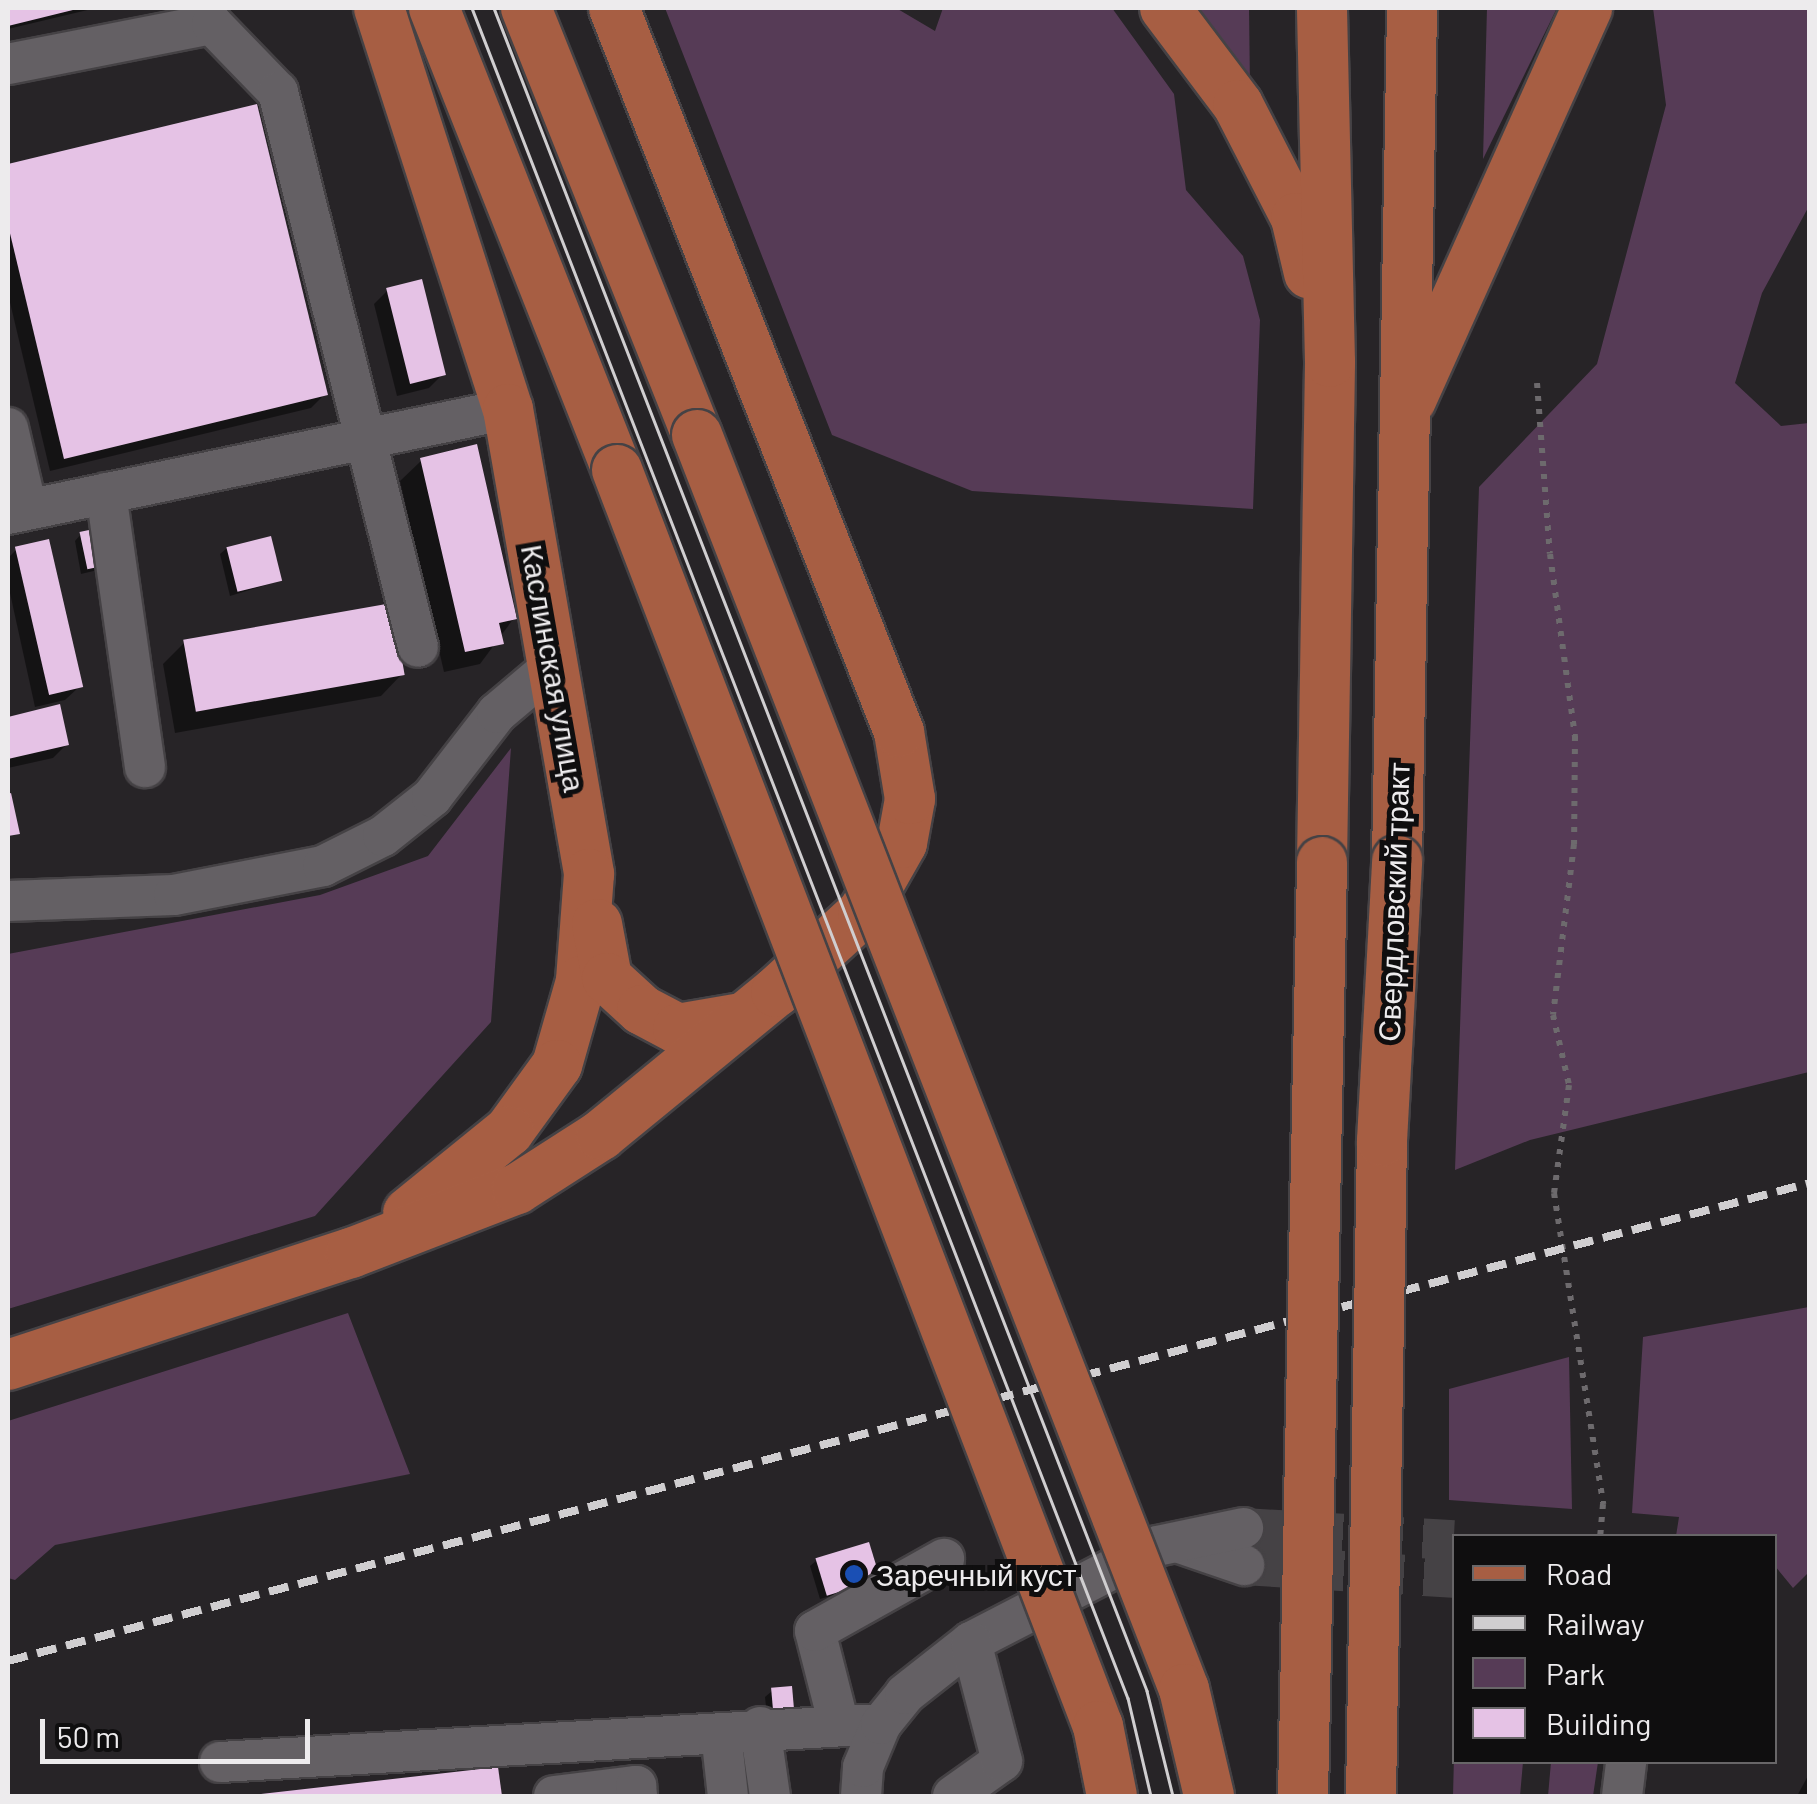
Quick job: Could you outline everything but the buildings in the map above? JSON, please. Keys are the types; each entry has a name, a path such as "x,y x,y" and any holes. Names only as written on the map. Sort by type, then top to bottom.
{"main road":[{"name":"Каслинская улица","path":"351,1253 457,1179 508,1132 557,1065 580,981 589,874 508,409 379,8"},
{"path":"434,8 617,470 1098,1726 1112,1796"},
{"path":"526,8 697,436 1184,1689 1209,1796"},
{"path":"8,1365 351,1253 517,1188 600,1135 863,912 902,842 910,799 899,732 614,8"},
{"path":"1165,8 1238,105 1296,218 1330,362"},
{"path":"1303,1796 1330,362 1322,8"},
{"name":"Свердловский тракт","path":"1371,1796 1382,1141 1397,860 1401,424 1412,8"},
{"path":"1401,424 1587,8"},
{"path":"589,874 607,978 642,1010 678,1029 742,1018"}],"street":[{"path":"8,64 212,24 278,92 418,647"},
{"path":"8,428 17,512 508,409"},
{"path":"106,493 145,767"},
{"path":"8,901 174,896 323,866 383,836 432,797 497,713 555,664"},
{"path":"861,1796 864,1767 880,1724 905,1694 971,1642 1088,1579 1176,1542 1244,1546"},
{"path":"839,1725 816,1631 944,1559"},
{"path":"954,1796 1002,1761 971,1642"},
{"path":"220,1762 880,1724"},
{"path":"728,1796 741,1730"},
{"path":"741,1730 770,1796"},
{"path":"1622,1796 1626,1764"},
{"path":"554,1796 636,1786 637,1796"}],"path":[{"path":"1537,383 1550,554 1575,736 1574,844 1553,1015 1569,1085 1554,1193 1604,1504 1600,1534"}],"green space":[{"path":"665,8 896,8 935,31 943,8 1112,8 1174,94 1186,190 1243,256 1260,320 1253,509 972,491 832,435"},
{"path":"1189,8 1249,8 1250,88"},
{"path":"1487,8 1557,8 1483,159"},
{"path":"1653,8 1809,8 1809,206 1762,293 1735,383 1781,426 1809,423 1809,1072 1530,1140 1455,1170 1479,487 1597,364 1666,105"},
{"path":"511,748 491,1022 315,1216 8,1309 8,954 320,895 428,856"},
{"path":"1809,1307 1809,1572 1793,1588 1777,1568 1777,1534 1676,1534 1679,1517 1632,1513 1643,1337"},
{"path":"348,1313 410,1474 55,1545 15,1580 8,1578 8,1421"},
{"path":"1569,1357 1572,1509 1449,1500 1449,1389"},
{"path":"1454,1764 1523,1764 1520,1796 1453,1796"},
{"path":"1551,1764 1598,1764 1593,1796 1548,1796"}],"tunnel":[{"path":"1243,1528 1452,1540"},
{"path":"1244,1565 1452,1578"}],"tram line":[{"path":"472,8 1128,1698 1151,1796"},
{"path":"494,8 1147,1691 1173,1796"}],"railway":[{"path":"8,1661 1810,1183"}],"place":[{"name":"Заречный куст","path":"854,1574"}]}
